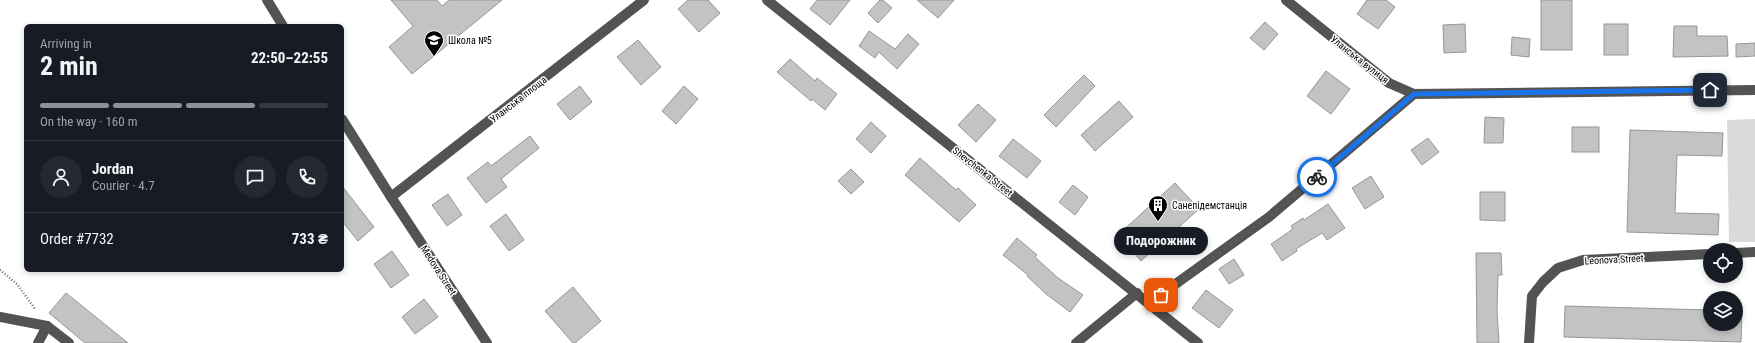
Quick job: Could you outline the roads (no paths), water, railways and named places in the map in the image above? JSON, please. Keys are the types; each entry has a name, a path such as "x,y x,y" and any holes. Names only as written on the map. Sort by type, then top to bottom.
{"street":[{"path":"267,0 282,24"},
{"name":"Уланська площа","path":"391,197 644,0"},
{"name":"Shevchenka Street","path":"767,0 1150,303 1198,343"},
{"name":"Уланська вулиця","path":"1286,0 1389,83 1414,94 1755,90"},
{"path":"1150,303 1269,217 1414,94"},
{"name":"Medova Street","path":"344,122 391,197 487,343"},
{"path":"1743,253 1755,252"},
{"name":"Leonova Street","path":"1529,343 1532,296 1543,282 1558,268 1583,260 1703,254"},
{"path":"1076,343 1137,293"},
{"path":"1,319 47,326 69,343"},
{"path":"38,343 47,326"}],"place":[{"name":"Школа №5","path":"434,57"},
{"name":"Санепідемстанція","path":"1158,222"},
{"name":"Подорожник","path":"1161,295"}]}
